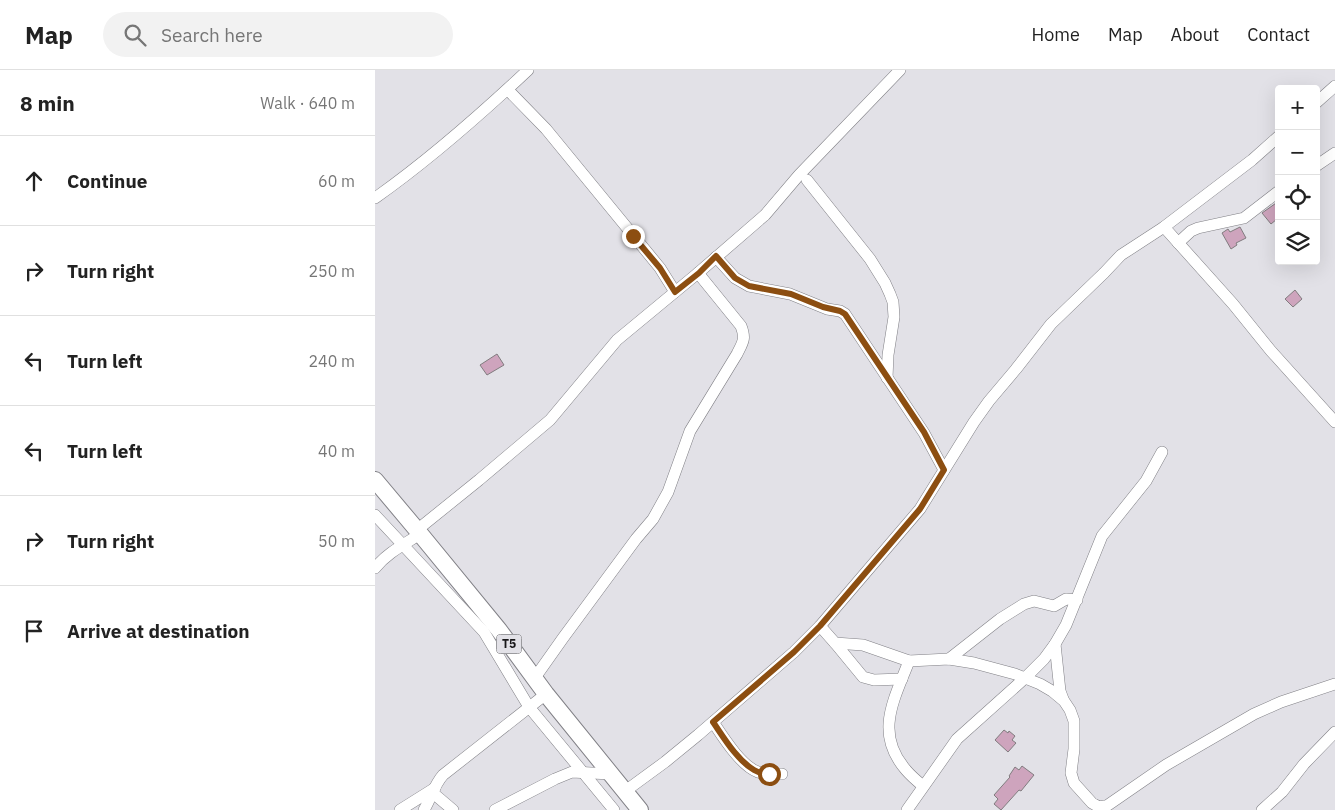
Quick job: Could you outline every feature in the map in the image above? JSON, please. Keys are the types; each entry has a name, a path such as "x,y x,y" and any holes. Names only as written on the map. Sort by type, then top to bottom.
{"highway":[{"name":"T5","path":"375,480 499,630 545,694 640,810"}],"street":[{"path":"375,198 426,159 508,90 528,70"},
{"path":"375,568 380,561 403,546 550,420 617,340 699,273 771,209 799,175 900,70"},
{"path":"1320,99 1335,86"},
{"path":"508,90 546,129 660,268 675,292"},
{"path":"624,792 665,762 713,722 794,652 820,626 920,509 989,401 1051,324 1105,273 1121,255 1164,227 1252,160 1275,140"},
{"path":"1320,163 1335,153"},
{"path":"807,180 870,259 890,294 893,302 894,317 888,354 889,371 887,378"},
{"path":"1178,243 1191,231 1198,228 1244,218 1275,194"},
{"path":"1164,227 1335,422"},
{"path":"716,256 735,278 749,286 791,294 841,312 849,320 924,432 944,470"},
{"path":"535,679 568,631 657,512 668,492 690,431 743,341 744,335 741,326 699,273"},
{"path":"912,807 923,786 957,739 1025,678 1044,659 1055,644 1077,600 1102,536 1146,481 1162,452"},
{"path":"375,515 484,632 529,707 614,810"},
{"path":"949,659 1000,619 1024,604 1034,601 1054,606 1066,600 1077,600"},
{"path":"820,626 863,677 874,680 902,680"},
{"path":"835,643 863,645 909,661 949,659 974,663 1025,678 1052,691 1064,701"},
{"path":"1055,644 1060,691 1070,710 1075,727 1071,773 1074,783 1079,790 1099,807 1108,805 1166,765 1254,714 1281,702 1335,684"},
{"path":"909,661 892,706 889,736 897,758 907,771 923,786"},
{"path":"424,810 436,783 445,773 545,694"},
{"path":"713,722 727,743 753,770 760,773 782,774"},
{"path":"1262,810 1282,792 1304,764 1335,732"},
{"path":"495,810 555,779 573,772 611,774"},
{"path":"400,810 434,790"},
{"path":"434,790 453,810"}],"building":[{"path":"1275,204 1275,221 1271,224 1262,213"},
{"path":"1240,227 1246,238 1236,243 1237,245 1231,249 1222,233 1228,229 1230,232"},
{"path":"1295,290 1302,299 1293,307 1285,299"},
{"path":"497,354 504,365 487,375 480,365"},
{"path":"1004,730 1008,733 1009,731 1015,736 1012,740 1016,743 1008,752 995,740"},
{"path":"1022,766 1034,775 1021,791 1019,790 1001,810 994,804 998,799 994,795 1010,777 1015,767 1019,770"}],"route":[{"path":"633,236 660,268 675,292 699,273 716,256 741,283 758,289 791,294 845,314 924,432 944,470 912,520 820,626 794,652 713,722 727,743 745,763 753,770 769,774"}]}
